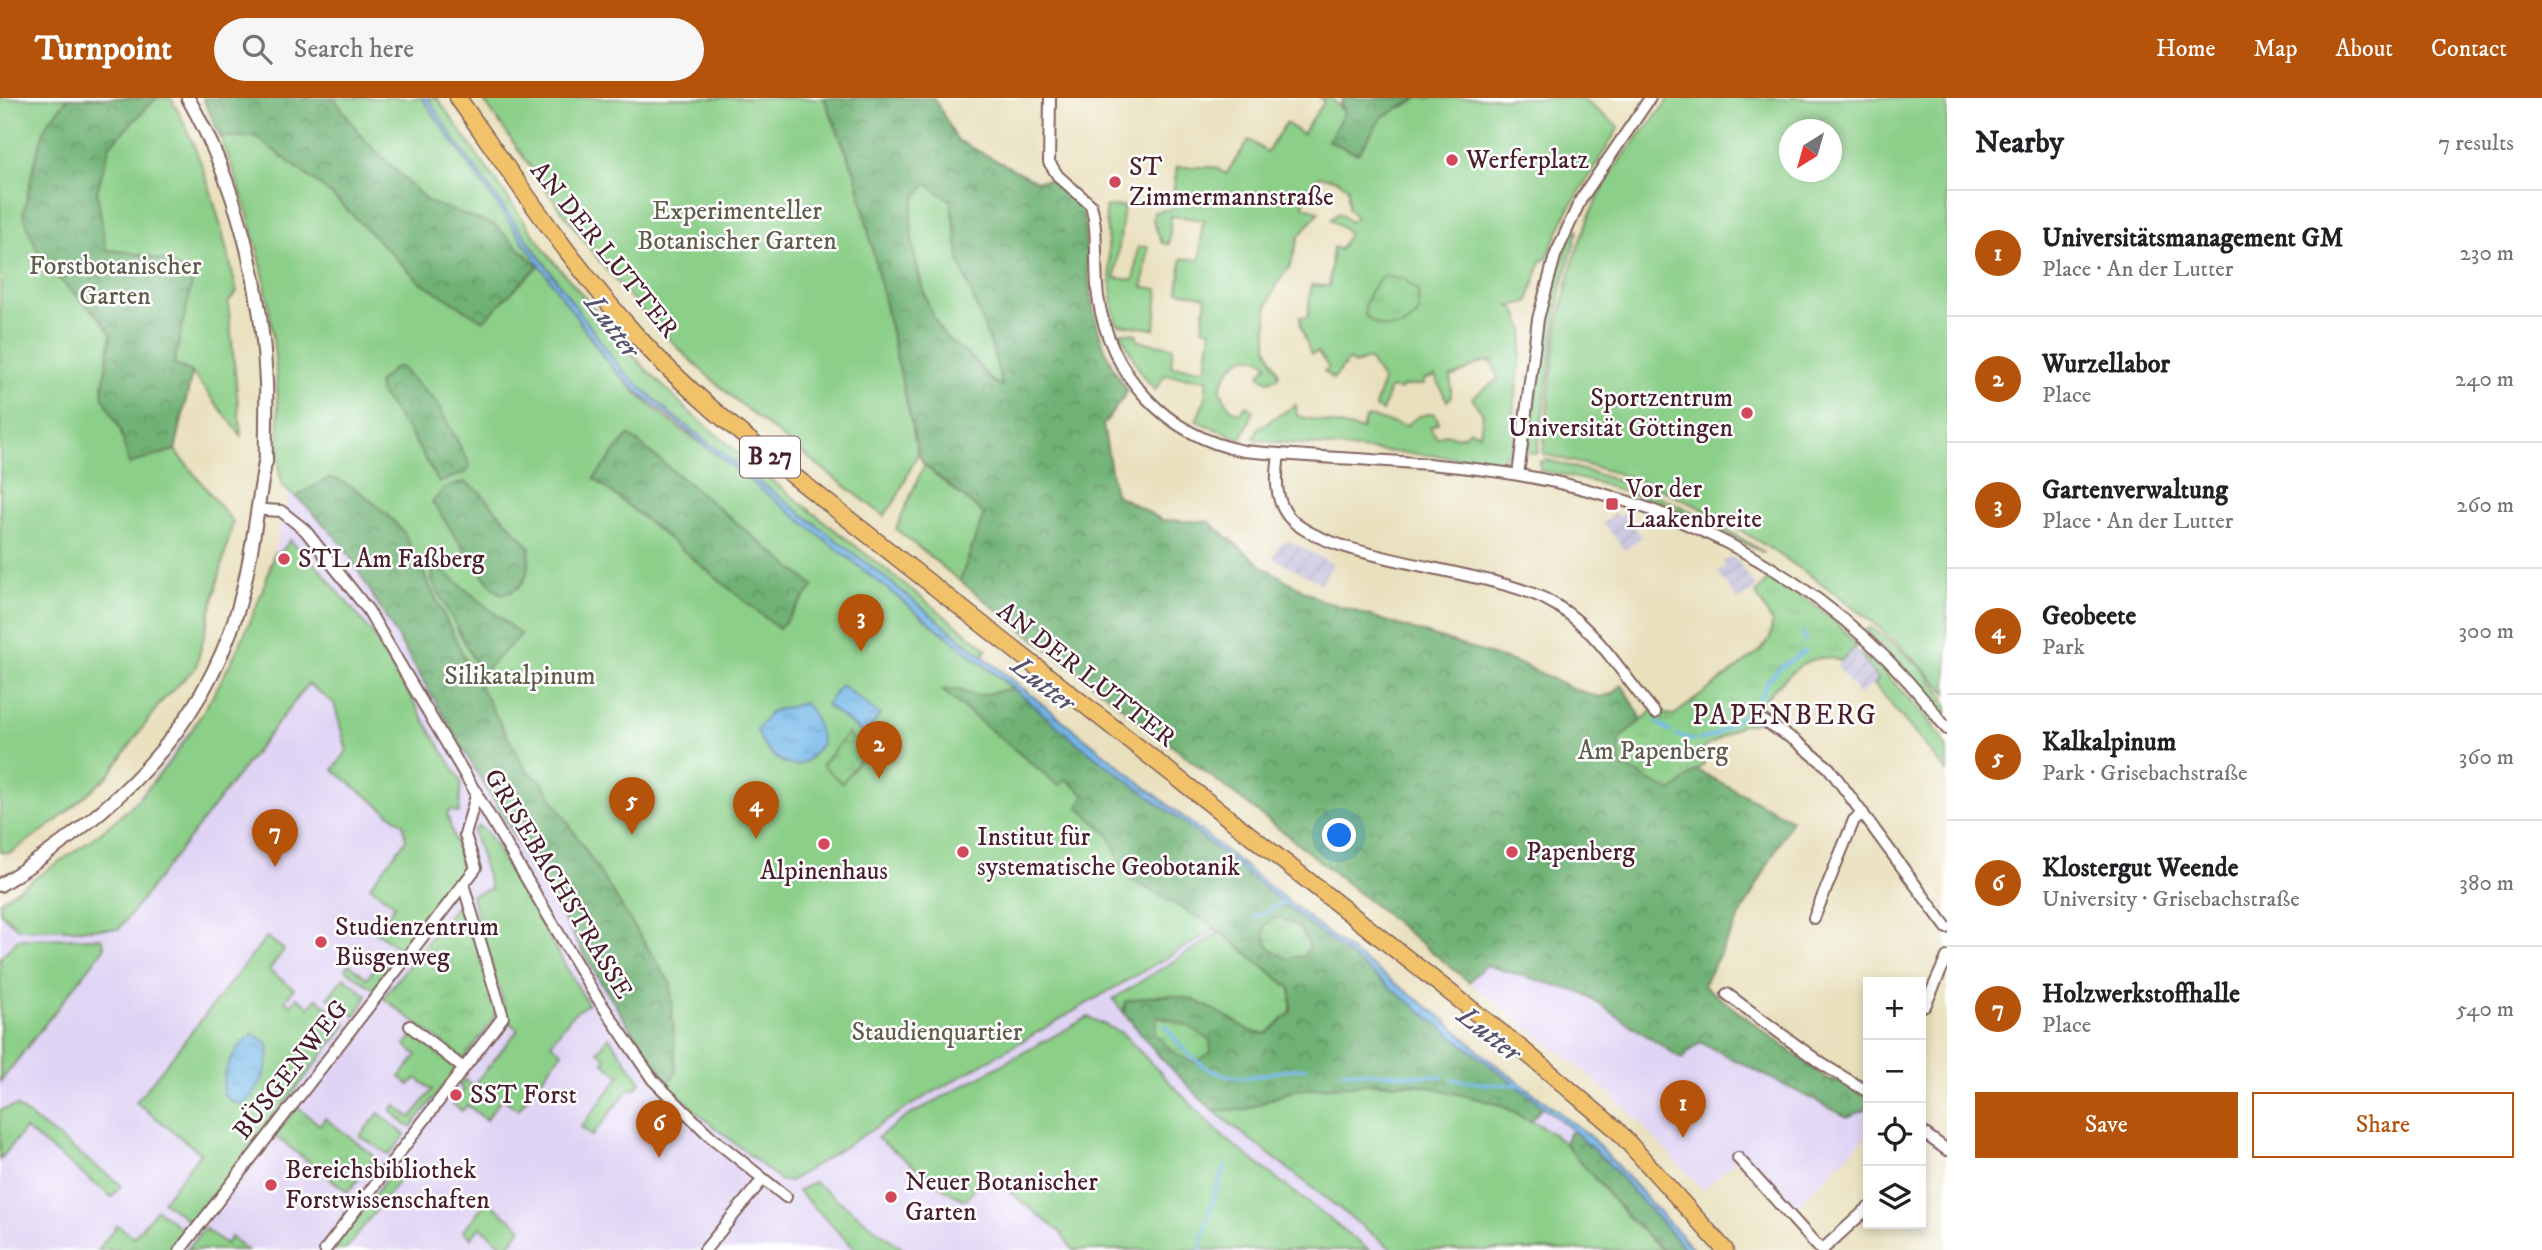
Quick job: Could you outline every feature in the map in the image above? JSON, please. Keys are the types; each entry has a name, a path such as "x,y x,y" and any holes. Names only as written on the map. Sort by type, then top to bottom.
{"main road":[{"name":"AN DER LUTTER","path":"458,98 586,276 638,337 695,393 795,477 1522,1049 1616,1129 1725,1250"}],"street":[{"path":"0,885 67,841 114,804 142,774 174,734 200,692 221,651 240,599 261,510 266,457 263,347 248,256 230,190 188,98"},
{"path":"1050,98 1049,162 1058,176 1091,205 1101,315 1117,358 1128,376 1162,414 1188,432 1235,450 1518,475 1605,494 1672,515 1699,527 1779,572 1867,641 1947,729"},
{"path":"1518,475 1538,319 1550,270 1581,198 1650,98"},
{"path":"1279,454 1278,495 1288,516 1301,527 1340,545 1517,587 1547,600 1601,644 1655,713"},
{"name":"GRISEBACHSTRASSE","path":"261,510 293,528 329,560 368,610 592,990 653,1080 703,1130 786,1196"},
{"path":"1758,717 1796,741 1829,768 1947,928"},
{"name":"BÜSGENWEG","path":"180,1250 476,868 465,835 477,792"},
{"path":"1814,918 1854,820 1863,813"},
{"path":"325,1250 503,1017 463,884"},
{"path":"1926,1004 1947,957"},
{"path":"1727,994 1822,1064 1863,1089"},
{"path":"410,1026 464,1068"},
{"path":"1926,1136 1947,1150"},
{"path":"1738,1158 1821,1250 1863,1212"},
{"path":"705,1250 763,1178"}],"shaded area":[{"path":"283,487 321,519 343,545 605,989 663,1080 699,1114 781,1181 790,1181 950,1080 1273,896 1581,1137 1686,1250 0,1250 0,901 76,851 120,816 151,782 208,704 251,626 265,589 289,496"},
{"path":"1615,513 1618,517 1624,513 1642,537 1625,550 1603,523"},
{"path":"1289,541 1333,564 1321,583 1273,558 1280,544"},
{"path":"1730,557 1737,560 1757,588 1738,600 1718,573 1726,567 1723,562"},
{"path":"1856,647 1878,680 1859,695 1837,666"},
{"path":"1485,965 1582,993 1682,1059 1700,1042 1847,1116 1863,1111 1863,1139 1793,1210 1742,1155 1703,1190 1627,1109 1590,1076 1469,982"}],"green space":[{"name":"Forstbotanischer Garten","path":"0,98 171,98 203,169 237,292 228,302 241,435 192,373 175,450 233,522 196,667 161,702 109,775 54,823 10,853 0,852"},
{"path":"68,98 157,98 110,145 97,191 106,250 154,258 179,268 192,283 174,364 192,372 175,450 129,464 120,429 102,395 111,334 99,317 42,263 23,214 46,125"},
{"path":"203,98 437,98 549,256 642,365 686,409 770,479 987,649 982,656 672,415 620,369 543,261 576,317 628,385 675,425 741,472 1273,896 908,1107 790,1181 781,1181 699,1114 663,1080 605,989 343,545 321,519 283,487 279,471 276,370 264,280 241,191"},
{"path":"203,98 334,98 363,138 428,202 495,225 538,266 483,321 419,281 331,194 256,137 221,137"},
{"name":"Experimenteller Botanischer Garten","path":"482,98 824,98 856,175 918,453 895,501 884,516 745,408 692,362 641,310 547,191"},
{"path":"824,98 934,98 957,140 1036,181 1049,180 1083,207 1092,303 1105,349 1128,391 1103,425 1115,494 1162,520 1209,522 1265,568 1321,600 1523,665 1574,689 1599,697 1612,694 1622,685 1642,719 1619,740 1671,791 1697,770 1792,820 1703,985 1826,1078 1846,1083 1863,1095 1863,1111 1847,1117 1700,1042 1682,1059 1582,993 1485,965 1469,982 1297,843 960,581 984,514 924,465 918,453 856,175","holes":["927,184 951,201 960,263 993,350 1002,386 990,379 970,357 949,340 935,321 929,305 918,268 912,230 914,201"]},
{"path":"1320,98 1331,98 1344,112 1382,117 1419,98 1581,98 1619,127 1567,212 1547,258 1541,261 1528,302 1510,306 1516,310 1524,330 1513,417 1516,425 1513,449 1498,461 1256,440 1254,437 1258,428 1296,405 1297,416 1362,430 1365,419 1369,417 1405,426 1419,416 1434,413 1439,422 1430,427 1437,438 1445,434 1461,436 1470,430 1480,434 1483,414 1472,398 1498,379 1492,361 1480,363 1451,376 1451,397 1447,401 1435,376 1424,380 1424,384 1401,387 1401,390 1390,388 1382,411 1375,407 1383,381 1369,359 1354,364 1349,360 1333,379 1324,371 1329,368 1318,352 1311,354 1300,317 1308,317 1311,285 1329,286 1333,247 1340,250 1349,233 1331,219 1339,213 1350,222 1356,218 1348,208 1348,188 1338,180 1319,176 1313,182 1303,206 1319,212 1299,236 1290,266 1276,285 1267,306 1267,347 1279,374 1277,378 1268,381 1259,375 1268,364 1251,357 1244,358 1232,367 1220,390 1230,408 1240,414 1246,405 1254,411 1241,439 1196,421 1205,400 1207,380 1165,375 1155,390 1142,375 1120,332 1136,334 1138,341 1173,347 1171,366 1206,369 1211,330 1202,328 1206,297 1178,291 1182,258 1200,260 1202,225 1206,220 1171,216 1169,244 1162,243 1153,221 1154,212 1171,209 1177,167 1215,167 1226,174 1249,140 1267,152 1286,123 1302,134 1324,102"},
{"path":"1344,98 1419,98 1382,117 1358,154 1328,141 1344,113 1340,104"},
{"name":"Sportzentrum Universität Göttingen","path":"1670,98 1947,98 1947,693 1887,635 1851,606 1814,578 1736,528 1647,483 1543,454 1560,315 1568,281 1590,215 1605,184"},
{"path":"926,183 951,201 960,263 993,350 1002,386 992,381 971,357 945,337 927,300 911,230 914,201"},
{"path":"1124,206 1115,278 1134,280 1138,247 1148,247 1143,287 1158,289 1155,329 1117,324 1113,309 1105,207"},
{"path":"1574,228 1578,230 1561,289 1537,454 1528,452 1544,339 1556,283"},
{"path":"1384,276 1404,279 1418,291 1419,312 1414,319 1393,328 1378,325 1365,315 1370,293"},
{"path":"395,367 400,367 437,403 470,465 466,472 439,483 411,435 380,393 378,383"},
{"path":"629,435 814,586 779,629 594,478"},
{"path":"1547,460 1606,477 1660,497 1712,522 1765,553 1671,507 1598,483 1540,470 1540,462"},
{"path":"924,465 984,514 960,581 896,529"},
{"path":"329,478 359,491 390,517 404,533 466,661 526,770 542,782 671,984 676,1073 667,1083 605,989 343,545 297,496"},
{"path":"464,482 478,490 530,547 525,577 511,592 502,594 486,579 432,502 446,487"},
{"path":"290,540 319,568 372,633 461,781 459,813 451,810 447,814 463,870 457,883 404,952 375,931 395,905 370,886 406,840 403,824 333,770 347,751 334,703 308,684 119,929 19,929 0,912 0,901 118,818 168,764 191,731 233,658 250,622 274,553 282,551"},
{"path":"433,569 441,569 521,635 481,674 432,580"},
{"name":"Am Papenberg","path":"1770,577 1828,616 1839,625 1856,647 1840,661 1817,659 1796,669 1761,703 1762,713 1754,723 1742,724 1704,748 1704,764 1671,792 1621,765 1619,740 1658,706 1665,714 1674,715 1760,651 1770,638 1772,622 1756,593"},
{"path":"1870,627 1929,676 1945,700 1947,712 1944,714 1912,676 1866,630"},
{"path":"1860,653 1895,684 1935,728 1947,750 1947,772 1874,684 1878,680"},
{"path":"1013,688 1076,742 1183,822 1543,1106 1530,1122 1502,1105 1417,1084 1380,1083 1294,1090 1244,1110 1212,1110 1160,1057 1124,1013 1125,1002 1157,996 1181,997 1205,1005 1253,1031 1267,1034 1291,1012 1291,989 1211,924 1126,877 1109,835 1078,807 1085,795 1066,779 1059,786 942,690 955,689 977,696"},
{"path":"848,733 859,747 861,758 842,783 822,765"},
{"path":"478,826 486,831 588,1004 573,1014 551,1043 562,1052 518,1110 502,1098 486,1120 467,1105 462,1111 453,1104 464,1090 459,1086 464,1079 473,1086 518,1030 509,1022 471,895 491,889 473,831"},
{"path":"458,903 464,907 496,1009 493,1020 464,1059 383,998"},
{"path":"1277,918 1289,921 1302,931 1309,947 1303,956 1288,958 1269,946 1265,937 1265,925"},
{"path":"1220,932 1291,989 1291,1012 1267,1034 1253,1034 1192,999 1125,1002 1124,1013 1113,999"},
{"path":"267,937 284,950 269,970 294,989 285,1001 291,1005 297,997 309,1007 317,998 347,1024 191,1222 163,1201 200,1153 136,1102"},
{"path":"101,938 105,947 0,1082 0,958 18,939"},
{"path":"389,951 400,959 375,990 345,969 349,964 367,978"},
{"path":"344,977 367,996 355,1016 328,997"},
{"path":"1157,1016 1186,1025 1210,1040 1211,1052 1195,1063 1177,1055 1155,1034"},
{"path":"1088,1017 1122,1033 1222,1136 1369,1250 1073,1250 1060,1232 986,1173 966,1200 950,1193 877,1138 908,1116"},
{"path":"413,1035 453,1066 455,1071 412,1126 406,1125 391,1110 395,1105 411,1118 432,1090 416,1078 410,1085 400,1077 417,1055 405,1045"},
{"path":"609,1037 641,1082 635,1089 629,1089 592,1136 581,1127 620,1076 603,1062 606,1058 598,1051"},
{"path":"1380,1083 1453,1091 1524,1116 1578,1156 1637,1225 1663,1250 1393,1250 1212,1110 1244,1110 1294,1090"},
{"path":"16,1106 121,1185 112,1197 25,1129 0,1160 0,1110"},
{"path":"297,1107 320,1125 325,1118 373,1155 374,1159 348,1192 275,1136"},
{"path":"379,1113 405,1135 389,1155 360,1136"},
{"path":"1574,1132 1608,1163 1686,1250 1663,1250 1628,1217 1565,1144 1569,1133"},
{"path":"396,1172 402,1177 345,1250 332,1250 391,1173"},
{"path":"814,1182 904,1250 856,1250 798,1191"},
{"path":"487,1201 522,1228 506,1248 480,1227 471,1238 463,1231"},
{"path":"157,1209 183,1230 184,1233 171,1250 98,1250 117,1225 134,1237"},
{"path":"204,1228 226,1244 231,1237 247,1250 187,1250"}],"water":[{"path":"422,98 428,98 457,143 621,369 672,415 868,564 1344,946 1444,1019 1487,1058 1589,1135 1694,1250 1686,1250 1608,1163 1569,1127 1183,822 1076,742 1013,688 644,397 616,371 600,351"},
{"path":"841,685 880,715 865,735 826,705"},
{"path":"804,703 814,716 822,743 804,762 790,765 771,753 757,729 772,711"},
{"path":"253,1034 268,1043 266,1068 260,1084 250,1098 244,1104 234,1103 224,1095 226,1069 234,1053"}],"waterway":[{"path":"1803,632 1805,642"},
{"path":"1759,699 1768,680 1805,651"},
{"path":"1699,740 1715,735 1745,714"},
{"path":"1657,722 1670,732"},
{"path":"1677,735 1693,740"},
{"path":"1255,917 1285,901"},
{"path":"1165,1025 1189,1055 1220,1074 1246,1077 1306,1068"},
{"path":"1342,1071 1442,1077"},
{"path":"1453,1079 1486,1084 1522,1085"},
{"path":"1200,1250 1216,1189 1226,1166"}],"place":[{"name":"Werferplatz","path":"1452,160"},
{"name":"ST Zimmermannstraße","path":"1115,182"},
{"name":"Sportzentrum Universität Göttingen","path":"1747,413"},
{"name":"Vor der Laakenbreite","path":"1612,504"},
{"name":"STL Am Faßberg","path":"284,559"},
{"name":"Gartenverwaltung","path":"861,652"},
{"name":"Wurzellabor","path":"879,779"},
{"name":"Kalkalpinum","path":"632,835"},
{"name":"Geobeete","path":"756,839"},
{"name":"Alpinenhaus","path":"824,844"},
{"name":"Institut für systematische Geobotanik","path":"963,852"},
{"name":"Papenberg","path":"1512,852"},
{"name":"Holzwerkstoffhalle","path":"275,867"},
{"name":"Studienzentrum Büsgenweg","path":"321,942"},
{"name":"SST Forst","path":"456,1095"},
{"name":"Universitätsmanagement GM","path":"1683,1138"},
{"name":"Klostergut Weende","path":"659,1158"},
{"name":"Bereichsbibliothek Forstwissenschaften","path":"271,1185"},
{"name":"Neuer Botanischer Garten","path":"891,1197"}],"district":[{"name":"PAPENBERG","path":"1785,715"}],"water label":[{"name":"Lutter","path":"612,326"},
{"name":"Lutter","path":"1043,684"},
{"name":"Lutter","path":"1489,1034"}],"park label":[{"name":"Silikatalpinum","path":"520,676"},
{"name":"Staudienquartier","path":"937,1032"}]}
